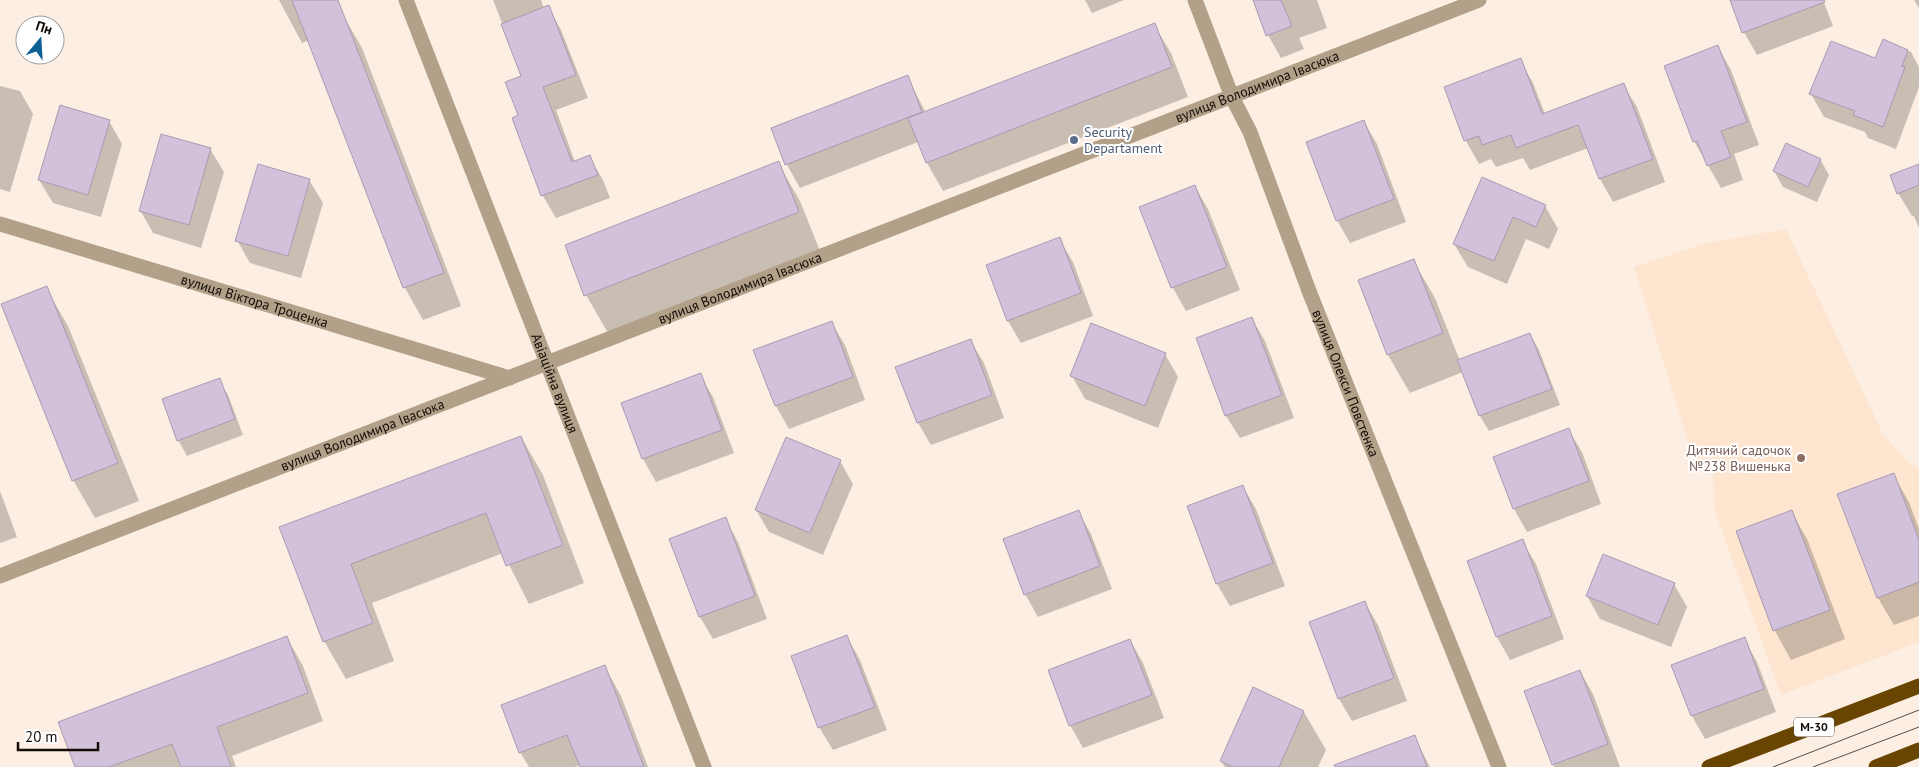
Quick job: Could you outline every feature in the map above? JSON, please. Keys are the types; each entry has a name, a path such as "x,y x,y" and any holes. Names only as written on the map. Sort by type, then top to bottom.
{"highway":[{"name":"М-30","path":"1709,767 1919,686"},
{"path":"1876,767 1919,750"}],"street":[{"name":"Авіаційна вулиця","path":"406,0 704,767"},
{"name":"вулиця Олекси Повстенка","path":"1196,0 1232,97 1250,132 1309,290 1499,767"},
{"name":"вулиця Володимира Івасюка","path":"0,576 1479,0"},
{"name":"вулиця Віктора Троценка","path":"0,224 510,378"}],"shaded area":[{"name":"Дитячий садочок №238 Вишенька","path":"1786,229 1883,434 1908,462 1919,469 1919,642 1781,695 1714,509 1713,470 1692,455 1634,267 1706,243"}],"building":[{"path":"292,0 338,0 444,273 403,288"},
{"path":"1253,0 1281,0 1292,26 1266,36"},
{"path":"1730,0 1824,0 1825,2 1742,33"},
{"path":"549,5 576,75 543,87 572,162 590,155 598,175 541,196 512,118 518,115 505,82 521,76 501,24"},
{"path":"1155,23 1172,67 926,163 908,118"},
{"path":"1883,39 1908,50 1902,66 1905,67 1883,127 1853,115 1855,111 1809,94 1831,41 1875,58"},
{"path":"1718,45 1747,122 1721,131 1731,157 1707,166 1697,141 1693,142 1664,66"},
{"path":"1521,58 1542,114 1624,83 1653,159 1599,179 1578,125 1516,148 1511,135 1482,145 1479,136 1464,141 1444,87"},
{"path":"908,75 922,112 785,165 771,128"},
{"path":"60,105 110,120 88,195 38,180"},
{"path":"1364,120 1394,199 1336,221 1306,142"},
{"path":"161,134 211,148 189,225 139,211"},
{"path":"1786,143 1821,159 1808,187 1773,171"},
{"path":"779,161 799,212 584,296 565,245"},
{"path":"258,164 310,179 288,256 235,241"},
{"path":"1919,164 1919,185 1897,194 1890,175"},
{"path":"1482,177 1546,205 1536,227 1513,217 1494,261 1453,244"},
{"path":"1195,185 1227,267 1171,288 1139,207"},
{"path":"1060,237 1081,293 1007,321 986,265"},
{"path":"1414,259 1443,333 1387,355 1358,280"},
{"path":"47,286 118,463 72,481 1,304"},
{"path":"1252,317 1282,395 1225,416 1196,338"},
{"path":"832,321 853,377 775,406 753,350"},
{"path":"1091,323 1166,353 1145,406 1070,376"},
{"path":"1530,333 1552,389 1479,416 1457,360"},
{"path":"971,339 992,395 917,423 895,367"},
{"path":"701,373 722,430 642,459 621,403"},
{"path":"220,378 235,419 177,441 162,399"},
{"path":"1569,428 1589,481 1513,509 1493,457"},
{"path":"521,436 563,545 506,566 486,513 351,564 373,623 323,642 279,527"},
{"path":"786,437 841,460 810,533 755,510"},
{"path":"1894,473 1919,540 1919,582 1877,598 1837,494"},
{"path":"1243,485 1273,563 1216,584 1187,506"},
{"path":"1079,510 1100,566 1024,595 1003,539"},
{"path":"1792,510 1830,610 1773,631 1736,531"},
{"path":"726,517 755,596 699,617 669,539"},
{"path":"1523,539 1552,616 1496,637 1467,561"},
{"path":"1603,554 1675,583 1658,625 1586,596"},
{"path":"1365,601 1394,678 1338,699 1309,622"},
{"path":"847,635 875,707 818,728 791,656"},
{"path":"287,636 308,693 217,727 231,767 181,767 172,744 109,767 75,767 58,722"},
{"path":"1745,637 1764,689 1691,716 1671,665"},
{"path":"1130,639 1152,695 1069,726 1048,670"},
{"path":"605,665 644,767 580,767 567,735 519,753 501,705"},
{"path":"1580,670 1608,744 1552,765 1524,691"},
{"path":"1253,687 1304,711 1279,767 1233,767 1220,761"},
{"path":"1415,735 1427,767 1335,767 1334,765"}],"tram line":[{"path":"1773,767 1919,710"},
{"path":"1813,767 1919,727"}],"place":[{"name":"Security Departament","path":"1074,140"},
{"name":"Дитячий садочок №238 Вишенька","path":"1801,458"}]}
